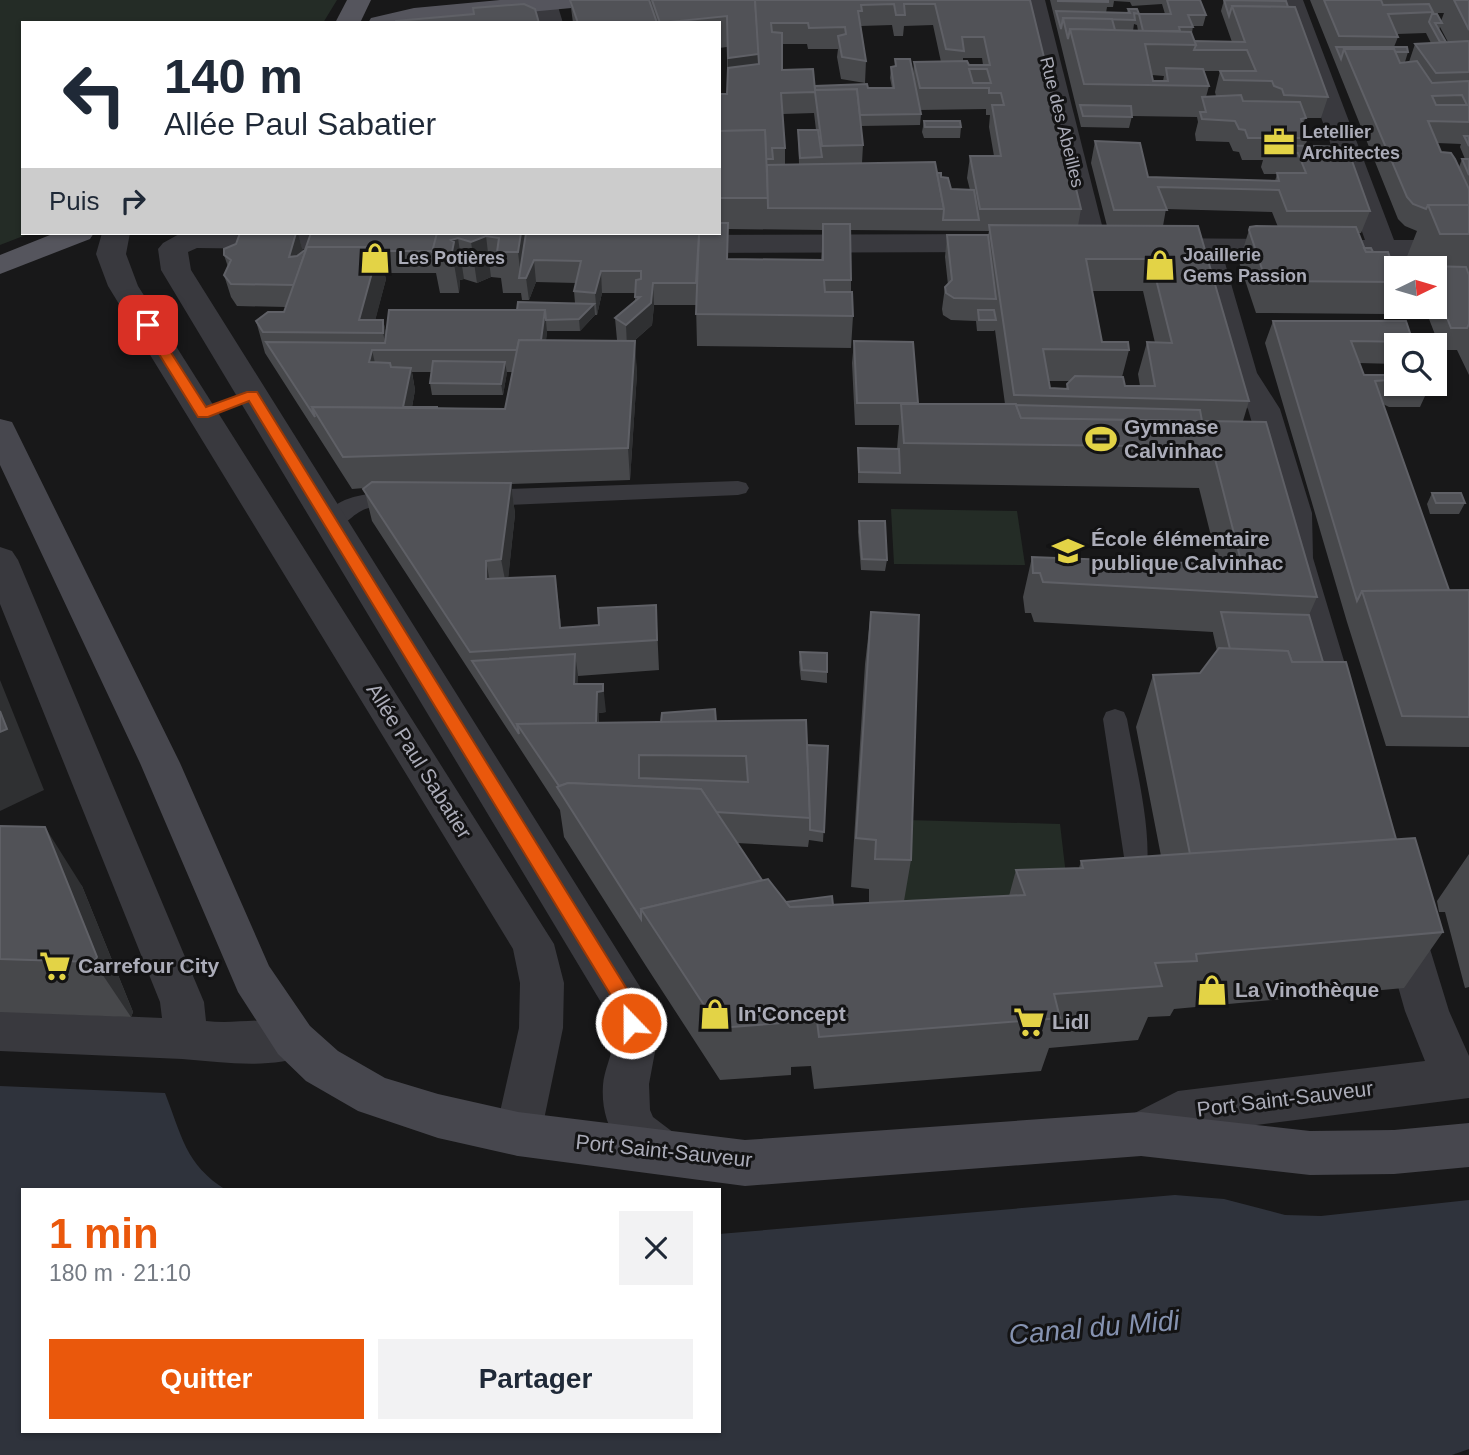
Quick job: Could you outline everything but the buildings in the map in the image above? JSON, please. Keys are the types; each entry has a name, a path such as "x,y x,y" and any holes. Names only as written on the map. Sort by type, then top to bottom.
{"main road":[{"path":"348,21 359,0"},
{"path":"388,21 414,15 549,13 583,0"},
{"path":"0,265 75,235"},
{"path":"0,430 160,763 253,978 294,1040"},
{"name":"Port Saint-Sauveur","path":"294,1040 322,1066 374,1096 438,1116 519,1134 745,1163 1141,1134"},
{"path":"1141,1134 1310,1153 1394,1152 1469,1145"}],"street":[{"name":"Rue des Abeilles","path":"1033,0 1102,245 1206,248"},
{"path":"1291,0 1382,249"},
{"name":"Allée Paul Sabatier","path":"115,235 109,257 123,286 533,944 542,983 541,1028 519,1134"},
{"path":"385,242 191,239 173,249 176,270 626,1004 635,1041 626,1084 627,1110 636,1132 661,1153"},
{"path":"645,244 1028,243"},
{"path":"1351,749 1328,710 1295,558 1295,513 1264,409 1241,373 1206,248 1469,248"},
{"path":"203,414 252,395"},
{"path":"0,560 182,1002 186,1039"},
{"path":"1393,893 1427,1012 1461,1078"},
{"path":"0,1031 186,1039 226,1044 294,1040"},
{"name":"Port Saint-Sauveur","path":"1141,1134 1178,1112 1461,1078"}],"lane":[{"path":"457,498 738,488"},
{"path":"331,522 360,501 415,499"},
{"path":"1115,719 1137,857 1127,913"}],"shaded area":[{"path":"0,0 337,0 324,21 21,21 21,235 26,235 0,245"},
{"path":"891,509 1017,511 1025,565 894,564"},
{"path":"906,820 1060,824 1069,901 903,908"}],"water":[{"name":"Canal du Midi","path":"0,1086 165,1093 186,1148 202,1170 223,1188 21,1188 21,1433 721,1433 721,1234 1175,1195 1224,1199 1285,1215 1321,1216 1469,1200 1469,1449 1452,1455 0,1455"}],"place":[{"name":"Letellier Architectes","path":"1279,142"},
{"name":"Les Potières","path":"375,258"},
{"name":"Joaillerie Gems Passion","path":"1160,265"},
{"name":"Gymnase Calvinhac","path":"1101,439"},
{"name":"École élémentaire publique Calvinhac","path":"1068,551"},
{"name":"Carrefour City","path":"55,966"},
{"name":"La Vinothèque","path":"1212,990"},
{"name":"In'Concept","path":"715,1014"},
{"name":"Lidl","path":"1029,1022"}],"route":[{"path":"148,325 203,414 252,395 626,1004 631,1023"}]}
